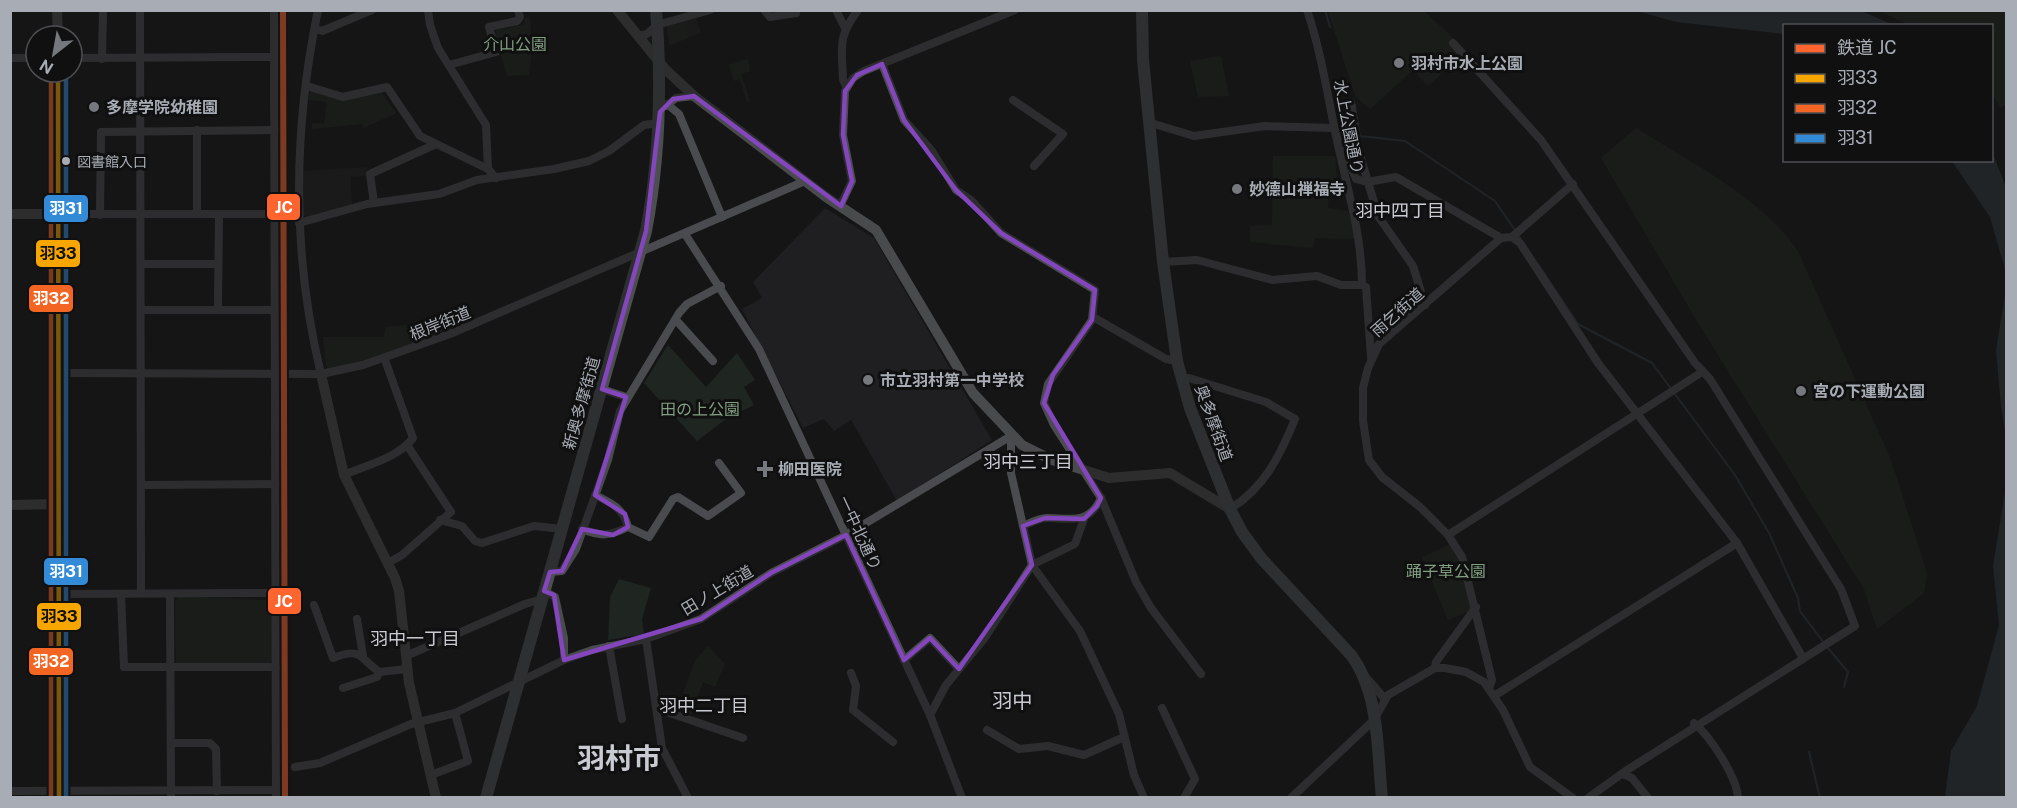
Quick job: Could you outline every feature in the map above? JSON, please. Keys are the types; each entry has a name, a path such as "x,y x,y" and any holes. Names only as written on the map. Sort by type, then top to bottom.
{"main road":[{"name":"新奥多摩街道","path":"486,798 640,253 654,184 662,113 656,10"},
{"name":"奥多摩街道","path":"1142,10 1143,60 1163,262 1181,380 1230,509 1261,558 1351,655 1363,674 1370,693 1382,798"}],"street":[{"path":"102,58 103,10"},
{"path":"140,10 141,593"},
{"path":"10,791 59,794 171,794 217,791 276,794 274,10"},
{"path":"318,10 300,140 300,223 309,327 344,475 395,578 403,606 408,669 436,798"},
{"path":"315,30 322,31 372,10"},
{"path":"428,10 430,25 438,48 486,125 488,169"},
{"path":"449,65 496,51 489,27 517,21 520,17 518,10"},
{"path":"617,10 660,63 694,96 805,182 876,230 973,393 1011,436 1033,452 1086,472 1121,479 1152,473 1170,473 1230,509 1249,496 1264,480 1295,419 1266,402 1189,378 1181,380"},
{"path":"638,36 647,34 657,25 710,10"},
{"path":"764,10 770,17 796,13"},
{"path":"836,10 845,28"},
{"path":"840,206 852,181 843,135 846,86 842,70 842,37 845,28 858,10"},
{"path":"846,86 857,75 1015,10"},
{"name":"水上公園通り","path":"1307,10 1333,108 1334,128 1359,235 1362,285"},
{"path":"1453,42 1541,140 1702,372 1710,379 1841,589 1855,626 1696,724 1588,798"},
{"path":"84,58 274,57"},
{"path":"882,64 904,120 932,151 956,190 970,200 1000,234 1095,290 1093,317 1053,375 1044,397 1046,408 1053,426 1086,472 1101,498 1136,582 1151,608 1201,674"},
{"path":"58,84 59,794"},
{"path":"307,86 343,98 387,87 420,136 488,169 496,178"},
{"path":"300,223 374,203 439,194 477,180 589,161 609,151 662,113 676,98 694,96"},
{"path":"1013,100 1063,134 1034,166"},
{"path":"1351,102 1367,182 1378,216 1413,266 1425,305"},
{"path":"662,113 678,114 722,217"},
{"path":"1151,123 1194,136 1264,126 1334,128 1354,176 1367,182 1396,177 1501,238 1515,233 1573,184"},
{"path":"197,130 197,214"},
{"path":"100,215 101,132 275,130"},
{"path":"374,203 370,174 436,144"},
{"name":"根岸街道","path":"59,373 321,374 385,360 805,182"},
{"path":"10,214 275,214"},
{"path":"218,309 219,214"},
{"path":"1515,233 1598,363 1737,543 1803,658"},
{"name":"一中北通り","path":"685,234 721,286 759,349 930,715 962,798"},
{"name":"雨乞街道","path":"1371,358 1379,344 1501,238"},
{"path":"1163,262 1197,260 1272,280 1317,276 1341,285 1362,285"},
{"path":"141,264 218,264"},
{"name":"雨乞街道","path":"1362,285 1366,287 1371,358"},
{"path":"550,572 562,572 576,549 626,397 687,304 721,286"},
{"path":"141,310 274,310"},
{"path":"1093,317 1166,359 1178,361"},
{"path":"676,320 713,361"},
{"path":"1371,358 1362,399 1369,460 1382,477 1420,507 1448,535 1462,557 1492,680 1489,688"},
{"path":"344,475 407,446 413,438 385,360"},
{"path":"1448,535 1702,372"},
{"path":"602,389 626,397"},
{"path":"1011,436 1011,473 1032,565 1080,631 1119,714 1134,775 1144,798"},
{"name":"田ノ上街道","path":"295,767 320,763 385,733 454,713 564,660 609,646 646,639 701,619 771,573 846,535 1011,436"},
{"path":"388,563 402,555 451,512 407,446"},
{"path":"628,527 649,537 673,499 678,497 708,516 733,499 741,493 719,463"},
{"path":"142,485 276,484"},
{"path":"595,495 615,504 625,514 628,527"},
{"path":"930,715 946,686 984,639 1032,565 1075,544 1083,519 1092,512 1101,498"},
{"path":"10,505 59,504"},
{"path":"1023,526 1045,518 1083,519"},
{"path":"440,520 462,526 475,541 482,543 534,526 562,529"},
{"path":"582,530 598,536 612,535 628,527"},
{"path":"1494,696 1737,543"},
{"path":"59,594 276,593"},
{"path":"122,594 124,667 276,667"},
{"path":"170,594 171,794"},
{"path":"406,656 543,595 555,597 564,638 564,660"},
{"path":"314,605 333,658 348,652 363,656 379,672"},
{"path":"1435,668 1436,662 1476,607"},
{"path":"357,619 363,656"},
{"path":"904,660 930,638 959,669"},
{"path":"646,639 662,748 688,798"},
{"path":"609,646 622,719"},
{"path":"1291,798 1374,720 1385,699 1435,668 1466,672 1489,688 1530,767 1573,798"},
{"path":"379,672 408,669"},
{"path":"343,688 376,677 379,672"},
{"path":"851,673 856,686 853,710 893,742"},
{"path":"1363,674 1385,699"},
{"path":"1162,708 1195,779 1184,798"},
{"path":"658,709 743,738"},
{"path":"431,775 468,761 454,713"},
{"path":"1696,724 1724,762 1738,788 1738,798"},
{"path":"987,730 1019,749 1048,746 1084,755 1124,737"},
{"path":"171,743 210,743 216,749 217,791"},
{"path":"1623,774 1632,778 1647,798"}],"highlighted area":[{"path":"882,64 904,120 956,190 1001,233 1095,290 1092,320 1053,375 1044,403 1101,498 1097,506 1084,519 1045,518 1023,526 1032,565 959,669 930,638 904,660 846,535 771,573 701,619 564,660 554,595 544,591 550,572 562,571 582,529 613,535 628,527 625,514 595,495 626,397 602,389 646,231 660,112 673,99 694,96 841,206 852,181 843,135 845,91 857,75"}],"shaded area":[{"path":"1637,11 1861,11 1892,24 1783,24 1783,34 1676,22"},
{"path":"696,18 701,33 669,45 667,27"},
{"path":"1993,154 2006,187 2006,273 1990,217 1953,162 1993,162"},
{"path":"367,167 367,176 351,177 352,204 306,217 303,215 303,171"},
{"name":"市立羽村第一中学校","path":"825,208 874,238 992,440 897,501 851,420 834,431 824,419 803,428 742,309 762,298 753,282"},
{"path":"2006,289 2006,437 1996,350"},
{"path":"2006,486 2006,792 2005,797 1945,797 1951,751 1977,706 1999,625 1993,566"}],"green space":[{"name":"羽村市水上公園","path":"1328,11 1424,11 1453,38 1449,44 1460,56 1428,86 1413,70 1370,109 1355,96"},
{"path":"1879,11 2006,11 2006,104 2001,108 1993,96 1993,24 1907,24"},
{"name":"介山公園","path":"530,16 532,47 529,75 507,76 495,33 497,30 525,24 524,19"},
{"path":"683,22 689,38 669,45 667,27"},
{"path":"1221,56 1229,96 1198,97 1190,61"},
{"path":"748,59 750,71 741,74 750,101 747,102 740,79 734,81 729,65"},
{"path":"310,90 343,99 380,90 396,113 364,128 362,124 312,129 312,123 324,124 327,102 309,100"},
{"name":"宮の下運動公園","path":"1636,128 1724,182 1765,214 1798,251 1891,460 1927,573 1924,593 1877,629 1864,589 1698,323 1601,158"},
{"path":"1273,156 1335,156 1338,197 1329,196 1328,208 1348,211 1356,239 1315,238 1313,248 1250,242 1250,226 1272,225"},
{"path":"451,321 453,331 332,371 326,365 323,337 384,337 385,327"},
{"name":"田の上公園","path":"668,345 706,387 737,353 755,380 744,387 754,405 726,419 697,441 644,383"},
{"name":"踊子草公園","path":"1451,544 1460,560 1472,606 1468,612 1448,620 1422,557"},
{"path":"619,579 651,588 642,619 644,634 608,640 610,597"},
{"path":"179,597 272,600 272,660 269,664 176,664 175,601"},
{"path":"708,646 725,664 715,687 703,682 691,715 677,710 695,661"}],"waterway":[{"path":"1325,10 1330,27"},
{"path":"1360,136 1405,141 1495,201 1521,239"},
{"path":"1538,264 1578,324 1652,363 1735,475 1769,533 1798,598 1800,611 1824,643"},
{"path":"1827,647 1848,672 1844,687"},
{"path":"1809,752 1820,798"}],"rail line":[{"name":"JC","path":"283,10 285,798"}],"transit line":[{"name":"羽32","path":"51,84 51,798"},
{"name":"羽33","path":"58,84 59,798"},
{"name":"羽31","path":"66,84 66,798"}],"place":[{"name":"羽村市水上公園","path":"1399,63"},
{"name":"多摩学院幼稚園","path":"94,107"},
{"name":"図書館入口","path":"66,161"},
{"name":"妙德山禅福寺","path":"1237,189"},
{"name":"市立羽村第一中学校","path":"868,380"},
{"name":"宮の下運動公園","path":"1801,391"},
{"name":"柳田医院","path":"765,469"}],"district":[{"name":"羽中四丁目","path":"1400,211"},
{"name":"羽中三丁目","path":"1028,462"},
{"name":"羽中一丁目","path":"415,639"},
{"name":"羽中","path":"1012,701"},
{"name":"羽中二丁目","path":"704,706"},
{"name":"羽村市","path":"619,758"}]}
